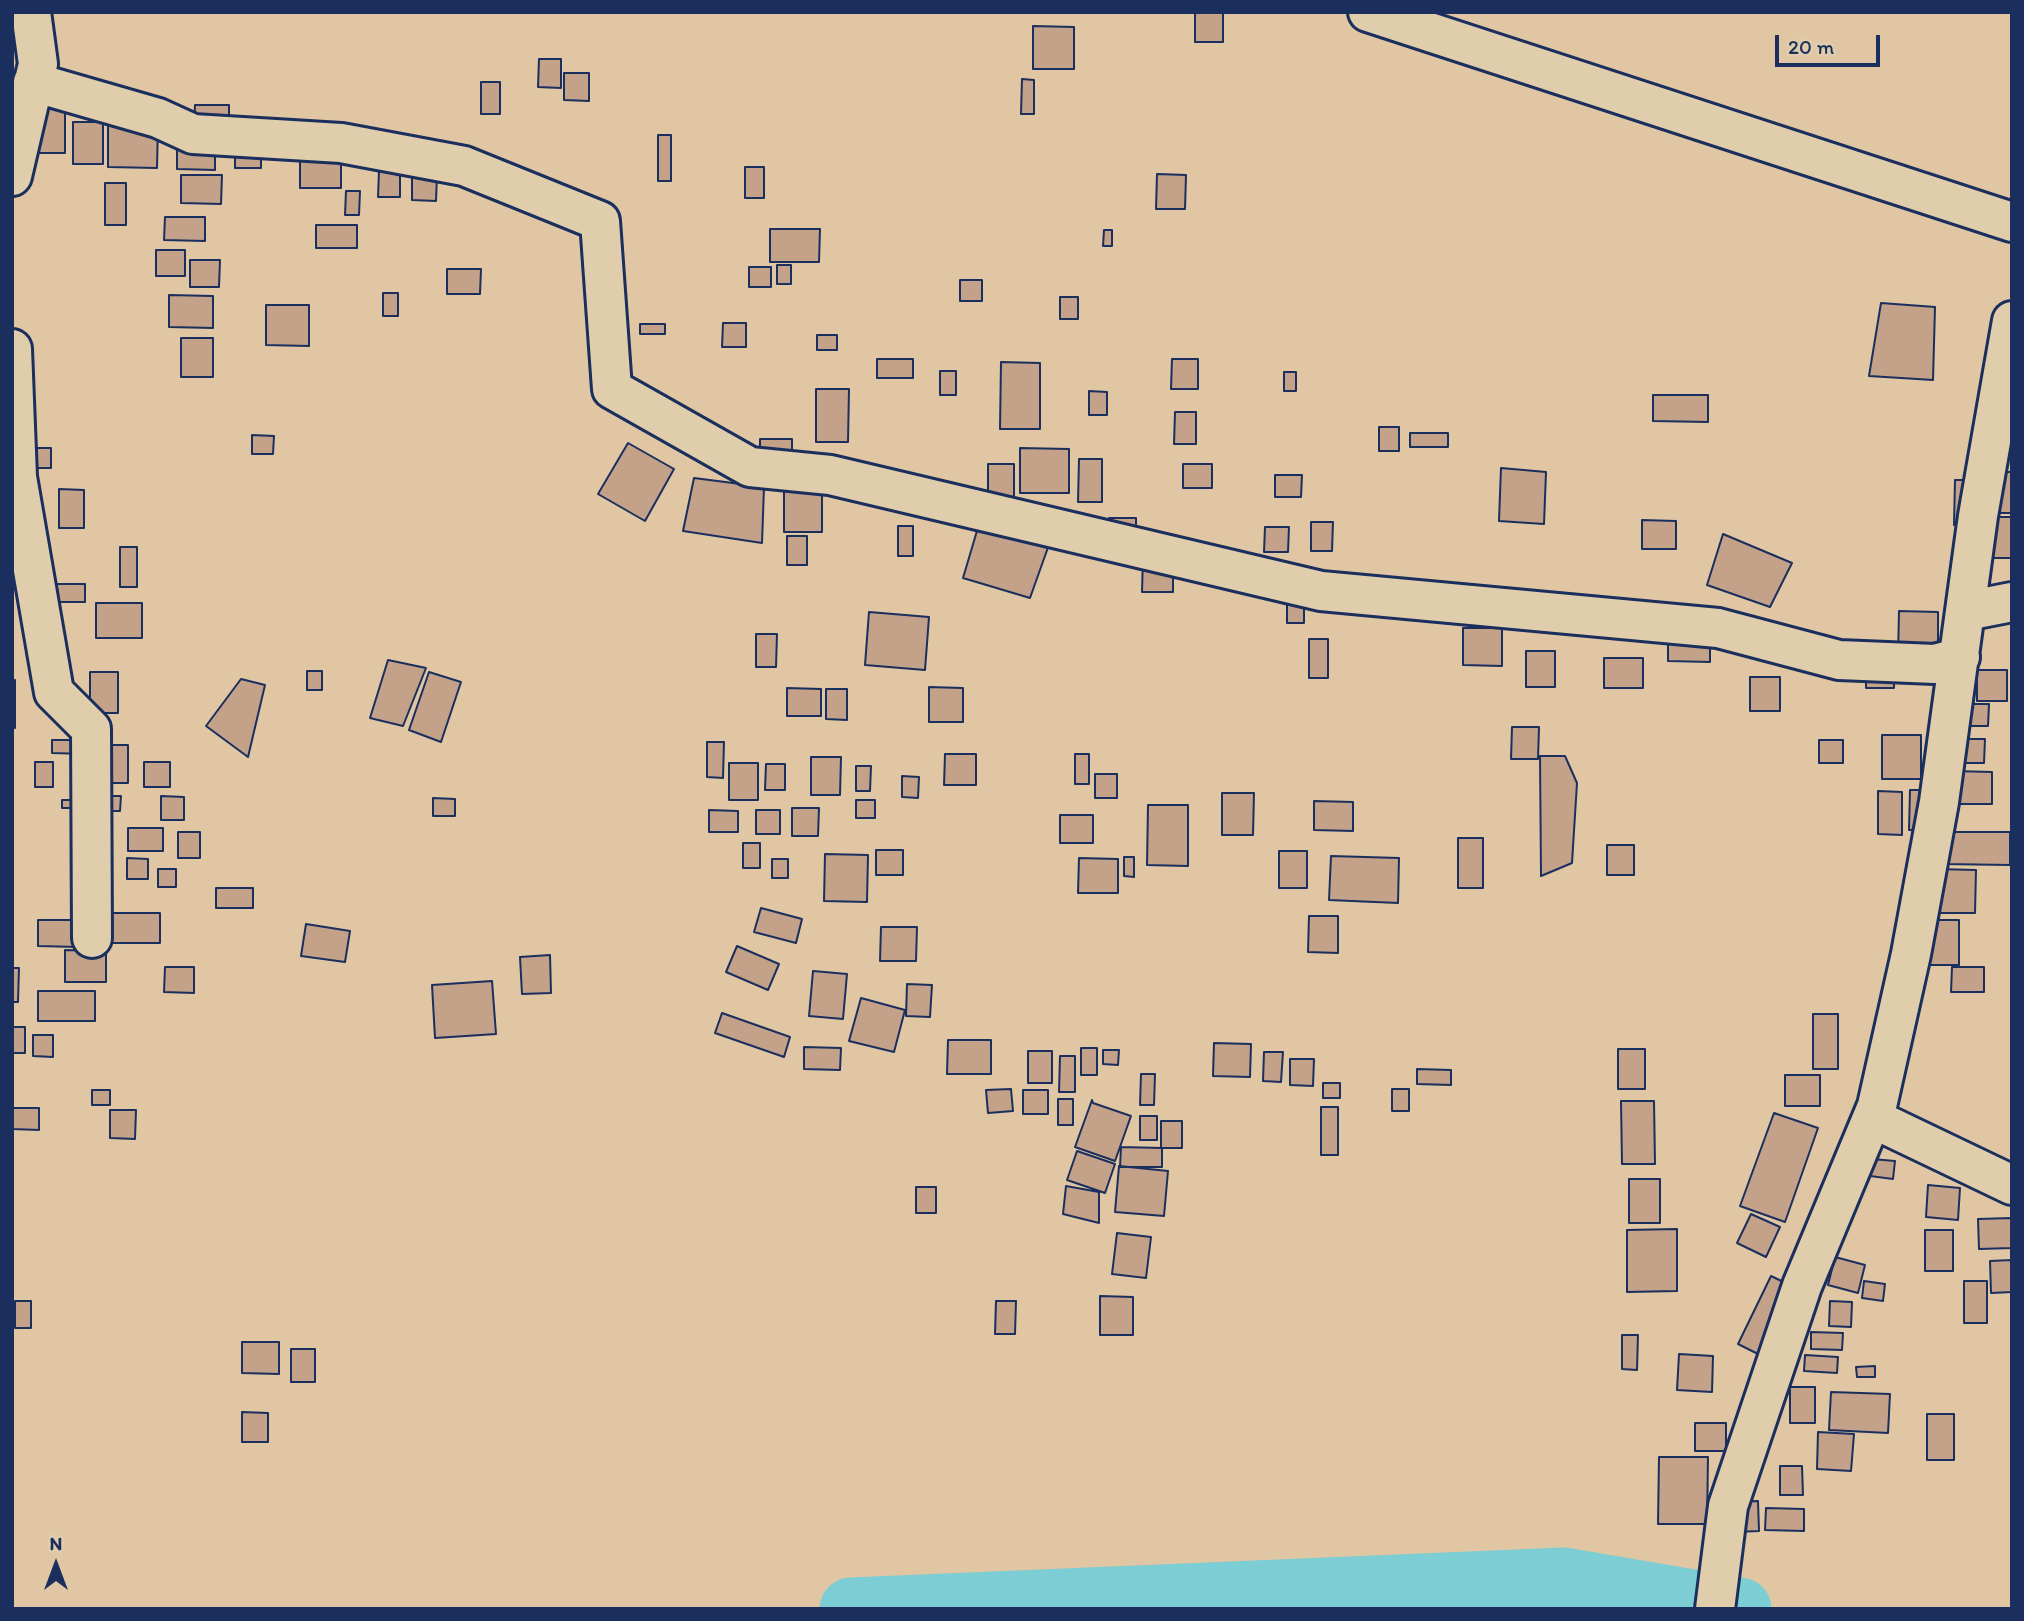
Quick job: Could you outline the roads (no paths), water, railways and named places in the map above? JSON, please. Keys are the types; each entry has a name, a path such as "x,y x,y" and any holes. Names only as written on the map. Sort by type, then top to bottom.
{"street":[{"path":"12,176 38,64 31,12"},
{"path":"1368,12 2012,222"},
{"path":"33,82 159,118 193,134 341,143 464,166 600,220 612,389 750,467 830,475 1321,591 1718,628 1839,660 1935,664 1960,657"},
{"path":"1715,1609 1728,1506 1802,1286 1872,1118 1911,954 1960,657 1978,516 2012,321"},
{"path":"12,349 17,477 54,692 91,729 92,938"},
{"path":"1966,611 2012,602"},
{"path":"1872,1118 2012,1185"}],"waterway":[{"path":"851,1609 1564,1579 1740,1609"}]}
